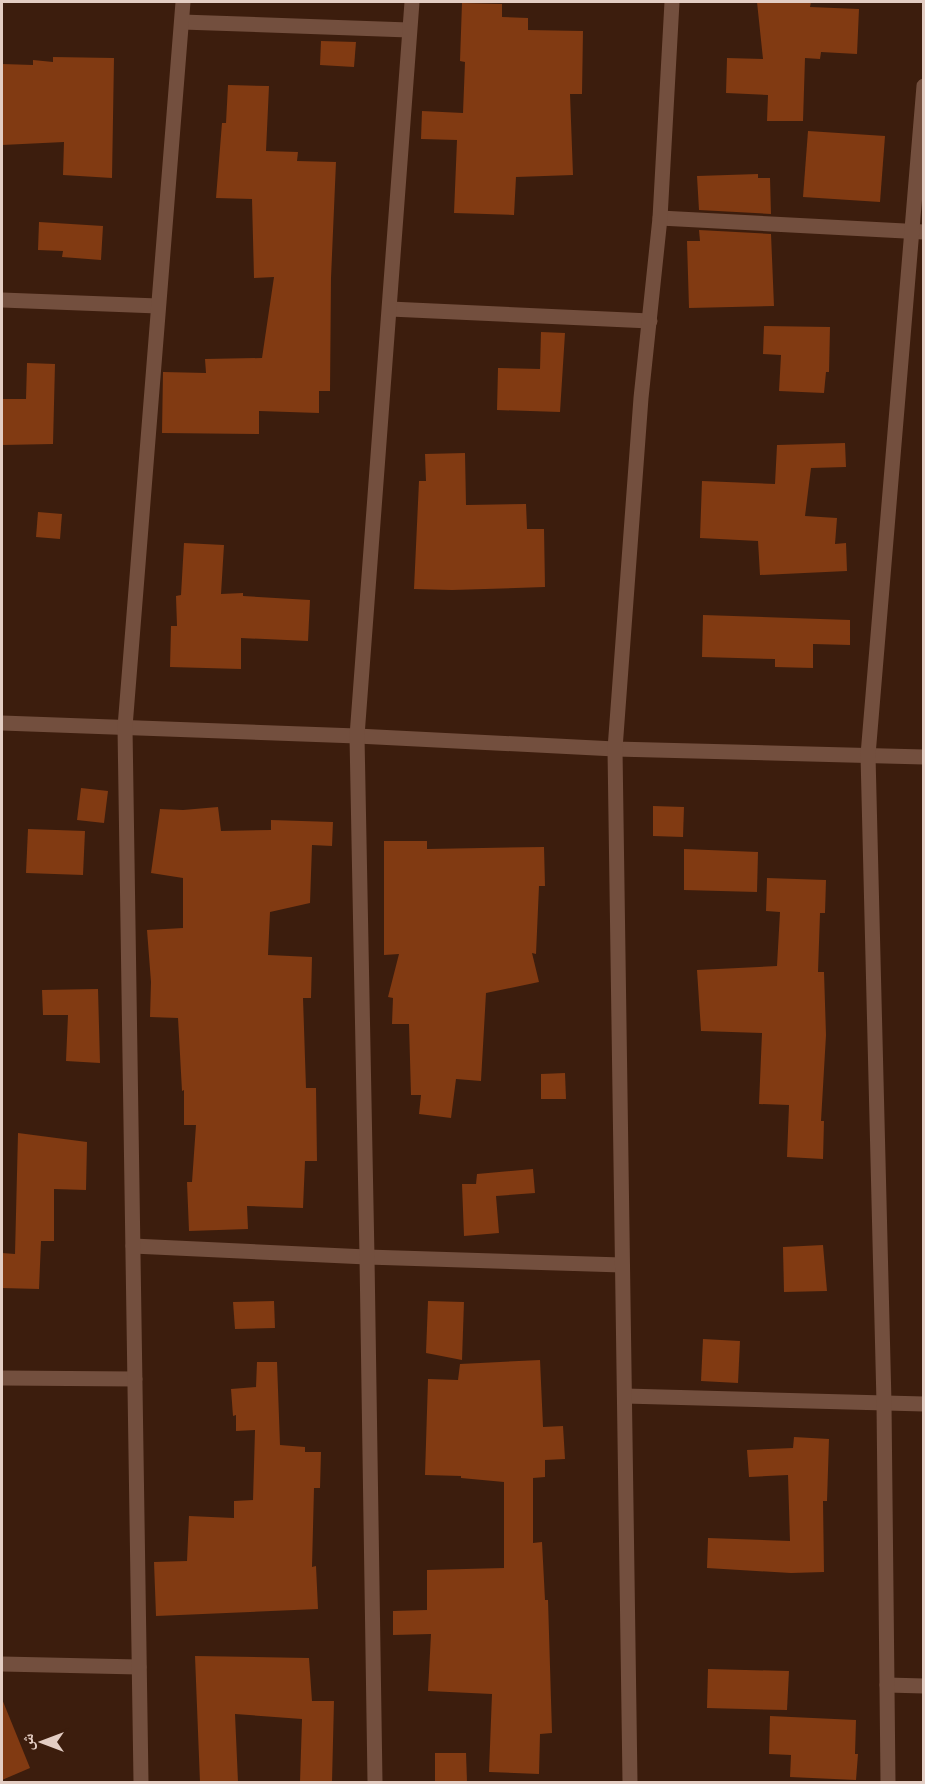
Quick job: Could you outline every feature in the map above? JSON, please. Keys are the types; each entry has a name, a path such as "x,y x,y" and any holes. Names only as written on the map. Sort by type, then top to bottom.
{"street":[{"path":"141,1782 125,727 183,2"},
{"path":"375,1782 357,736 412,2"},
{"path":"630,1782 615,749 641,398 660,218 672,2"},
{"path":"182,22 409,30"},
{"path":"888,1782 884,1404 868,756 918,232 924,86"},
{"path":"660,218 918,232"},
{"path":"2,300 158,306"},
{"path":"390,309 650,321"},
{"path":"2,723 357,736 615,749 924,757"},
{"path":"133,1245 367,1257 622,1264"},
{"path":"2,1378 135,1379"},
{"path":"625,1396 924,1404"},
{"path":"2,1664 139,1667"},
{"path":"887,1685 924,1686"}],"building":[{"path":"757,2 811,2 810,7 859,9 857,54 821,52 820,59 805,58 803,121 767,121 768,95 726,93 727,58 763,59"},
{"path":"462,3 502,4 502,17 528,18 528,30 583,31 582,94 570,94 573,175 516,177 514,215 454,213 457,140 421,139 422,111 463,113 465,62 460,61"},
{"path":"321,41 356,42 354,67 320,65"},
{"path":"53,57 114,58 112,178 63,175 64,142 2,145 2,64 33,65 33,60 53,62"},
{"path":"228,85 269,86 266,151 298,152 297,161 336,162 331,278 330,391 319,391 319,413 259,411 259,434 162,433 163,372 206,373 205,359 262,358 274,277 254,278 252,199 216,198 222,123 226,123"},
{"path":"808,131 885,136 880,202 803,197"},
{"path":"758,174 758,178 770,178 771,214 699,210 697,176"},
{"path":"39,222 103,226 101,260 62,257 63,251 38,250"},
{"path":"699,230 771,234 774,306 689,308 687,241 700,241"},
{"path":"764,326 830,327 829,372 826,372 824,393 779,391 781,355 763,354"},
{"path":"541,332 565,333 560,412 497,410 498,368 540,369"},
{"path":"27,363 55,364 53,444 2,445 2,399 26,399"},
{"path":"845,443 846,467 811,468 805,516 837,518 835,544 846,543 847,571 760,575 758,541 700,538 702,481 775,484 777,445"},
{"path":"465,453 466,505 526,504 527,529 544,529 545,587 414,589 419,481 426,481 425,454"},
{"path":"38,512 62,514 60,539 36,537"},
{"path":"184,543 224,545 221,594 243,593 243,596 310,600 308,641 241,638 241,669 170,667 171,626 177,626 176,596 181,595"},
{"path":"703,615 850,620 850,645 813,644 813,668 775,667 775,659 702,657"},
{"path":"81,788 108,791 104,823 77,820"},
{"path":"653,806 684,807 683,837 653,836"},
{"path":"218,807 221,831 271,830 271,820 333,822 332,846 312,845 310,903 270,912 268,955 312,957 311,998 303,998 306,1088 316,1088 317,1161 305,1161 303,1208 247,1206 248,1229 189,1231 187,1182 192,1182 196,1125 184,1125 184,1090 182,1091 178,1018 150,1017 151,982 147,930 183,928 183,878 151,873 160,809"},
{"path":"28,829 85,831 83,875 26,873"},
{"path":"384,841 427,841 427,849 544,847 545,886 539,886 536,954 532,953 539,982 486,993 481,1081 456,1079 451,1118 419,1114 421,1095 411,1095 409,1024 392,1024 393,998 388,997 399,954 384,955"},
{"path":"684,849 758,852 757,892 684,890"},
{"path":"767,878 826,880 825,913 820,913 818,972 824,972 826,1035 821,1121 824,1121 823,1159 787,1157 789,1105 759,1104 762,1033 701,1031 697,970 777,966 780,912 766,911"},
{"path":"98,989 100,1063 66,1061 68,1015 43,1015 42,990"},
{"path":"565,1073 566,1099 541,1099 541,1074"},
{"path":"18,1133 87,1142 86,1190 54,1189 54,1241 41,1241 39,1289 2,1288 2,1253 15,1254"},
{"path":"533,1169 535,1193 496,1196 499,1233 464,1236 462,1184 476,1184 477,1174"},
{"path":"823,1245 827,1291 784,1292 783,1247"},
{"path":"274,1301 275,1328 235,1329 233,1302"},
{"path":"428,1301 464,1302 462,1360 426,1353"},
{"path":"703,1339 740,1341 738,1383 701,1381"},
{"path":"540,1360 543,1427 563,1426 565,1459 545,1460 545,1477 533,1478 533,1543 542,1542 545,1600 548,1600 552,1733 540,1734 539,1774 489,1772 492,1694 428,1691 431,1634 393,1635 393,1611 427,1610 427,1570 504,1568 504,1482 461,1478 461,1476 425,1475 428,1379 458,1380 460,1364"},
{"path":"257,1362 277,1362 280,1445 305,1447 305,1452 321,1452 320,1488 314,1488 312,1567 316,1566 318,1609 156,1616 154,1562 187,1561 189,1516 234,1518 234,1501 253,1500 255,1430 236,1431 236,1415 233,1416 231,1389 256,1387"},
{"path":"794,1437 829,1439 827,1501 823,1501 824,1572 791,1573 707,1568 708,1538 790,1541 788,1475 749,1477 747,1450 793,1448"},
{"path":"195,1656 309,1658 312,1701 334,1701 332,1782 300,1782 302,1719 235,1714 238,1782 200,1782"},
{"path":"708,1669 789,1671 787,1710 707,1708"},
{"path":"2,1699 30,1768 2,1780"},
{"path":"770,1716 856,1720 855,1754 858,1754 856,1780 790,1777 791,1755 769,1754"},
{"path":"435,1753 466,1753 467,1782 435,1782"}]}
